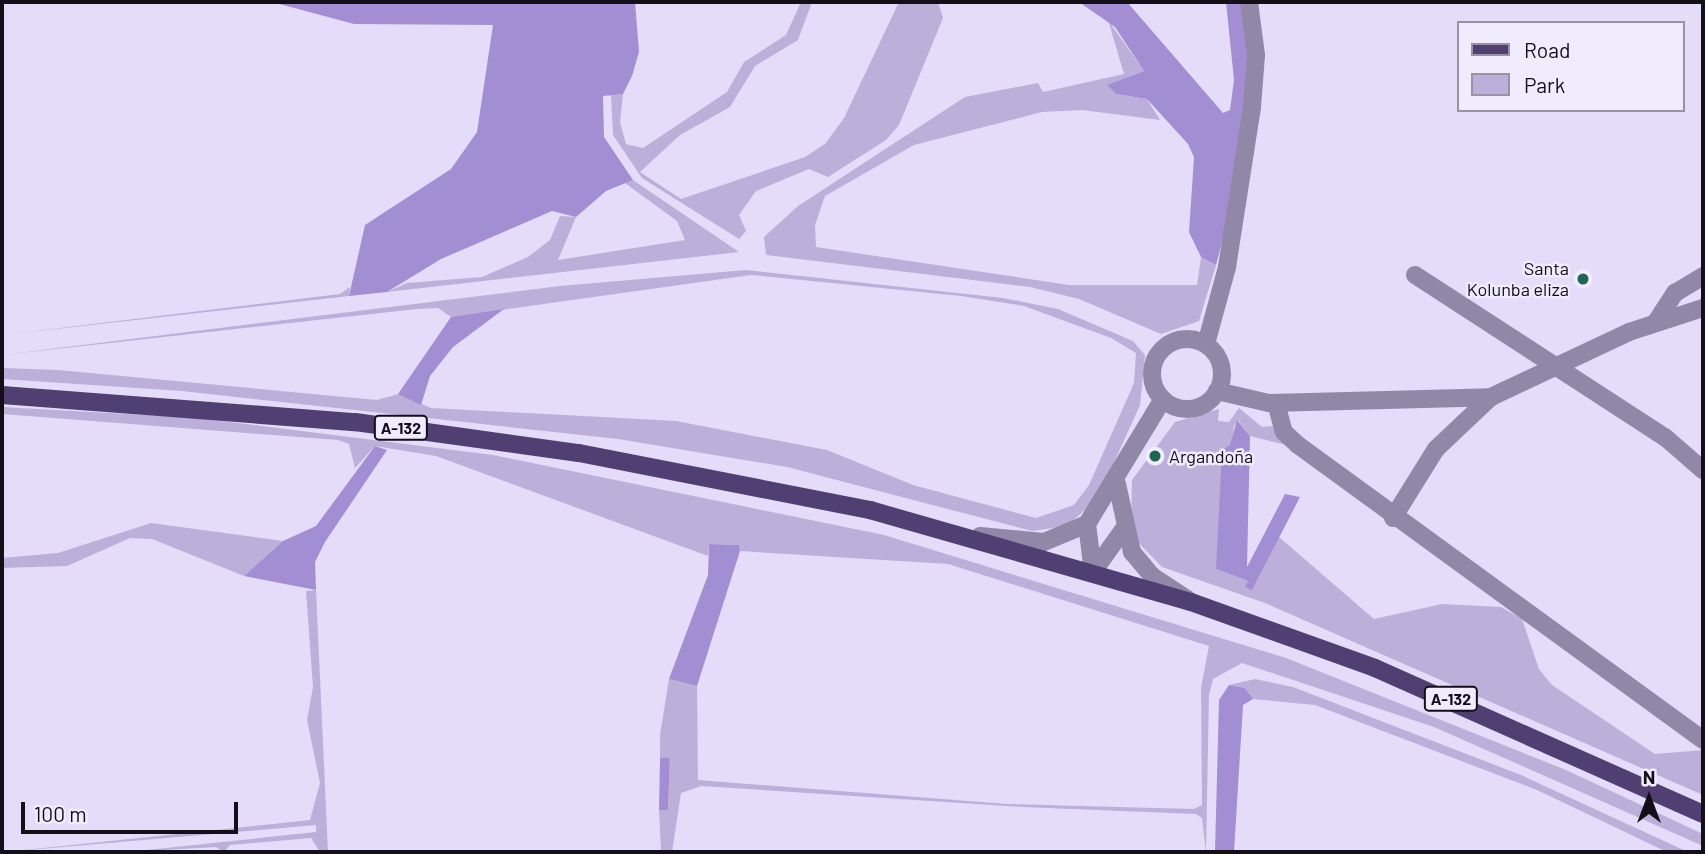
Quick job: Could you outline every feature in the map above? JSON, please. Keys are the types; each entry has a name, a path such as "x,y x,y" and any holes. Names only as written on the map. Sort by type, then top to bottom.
{"main road":[{"name":"A-132","path":"2,395 271,413 579,453 787,491 966,535 1191,602 1375,668 1703,814"}],"street":[{"path":"1206,344 1227,267 1252,107 1256,55 1249,2"},
{"path":"1415,275 1554,371 1666,438 1703,470"},
{"path":"1656,322 1675,293 1703,276"},
{"path":"1217,391 1276,403 1491,397 1554,371 1656,322 1703,308"},
{"path":"1182,339 1206,344 1220,365 1217,391 1196,407 1163,399 1152,381 1160,350 1182,339"},
{"path":"1393,518 1436,449 1491,397"},
{"path":"966,535 1044,542 1087,524 1117,484 1163,399"},
{"path":"1276,403 1284,432 1393,518 1703,740"},
{"path":"1117,484 1123,530 1152,576 1191,602"},
{"path":"1087,524 1093,572"},
{"path":"1093,572 1123,530"}],"green space":[{"path":"801,2 812,2 798,40 755,66 730,107 680,135 640,172 681,199 805,157 825,144 844,118 899,2 938,2 943,18 899,125 886,140 828,177 809,169 756,191 739,215 746,231 739,239 642,178 613,135 611,95 623,94 620,122 626,144 643,148 727,92 744,62 786,35"},
{"path":"1108,20 1144,71 1108,85 1116,94 1147,99 1160,120 1082,110 1042,112 914,145 825,196 815,225 816,247 1069,285 1197,285 1201,257 1216,265 1199,321 1161,334 1079,299 1030,287 766,255 764,237 798,206 965,97 1038,83 1043,92 1124,74"},
{"path":"633,180 739,252 387,292 407,283 482,277 528,257 550,240 560,216 576,217 558,260 685,240 677,221 625,183"},
{"path":"746,270 1003,298 1058,309 1133,341 1145,355 1140,405 1098,498 1067,526 1032,531 787,467 618,439 182,391 2,379 2,368 58,370 377,400 398,394 431,408 676,421 827,450 913,485 1036,518 1074,505 1089,485 1134,383 1136,353 1111,338 1024,306 961,296 751,275 451,317 438,308 417,309 2,355 560,286"},
{"path":"350,287 349,296 2,335 340,294"},
{"path":"2,407 198,418 493,455 884,535 1286,658 1566,770 1703,834 1703,846 1434,727 1242,663 1213,679 1209,695 1206,852 1202,818 1196,814 1023,807 701,786 681,793 672,852 661,852 659,810 668,810 670,758 660,758 660,735 669,679 697,686 698,780 1007,804 1194,809 1202,805 1201,688 1209,646 948,564 740,551 739,545 709,544 708,556 436,456 375,446 355,468 349,444 338,440 2,414"},
{"path":"1239,408 1262,427 1272,426 1286,445 1250,436 1238,420 1234,426 1216,569 1248,581 1279,537 1374,619 1442,604 1501,607 1522,619 1539,669 1552,685 1655,754 1703,750 1703,795 1265,603 1162,567 1131,535 1132,480 1175,422 1219,409 1218,421 1229,422"},
{"path":"151,523 283,541 244,576 152,539 130,538 67,566 2,568 2,558 58,553"},
{"path":"316,590 328,852 320,852 311,838 230,845 224,852 216,847 128,852 316,832 316,825 5,852 310,820 320,783 307,720 313,687 306,591"},
{"path":"1255,679 1293,687 1521,775 1688,852 1667,852 1537,790 1315,705 1253,699 1245,688 1229,685"}],"shaded area":[{"path":"272,2 635,2 639,52 632,76 623,94 603,96 604,137 633,180 606,191 576,217 552,211 441,259 387,292 349,296 365,225 451,169 477,132 493,25 354,24"},
{"path":"1079,2 1127,2 1223,113 1230,110 1234,80 1226,2 1243,2 1250,69 1230,212 1216,265 1201,257 1189,232 1194,157 1188,144 1147,99 1116,94 1107,85 1144,71 1115,27"},
{"path":"504,309 453,347 430,376 421,405 398,394 451,317"},
{"path":"1237,420 1250,436 1247,567 1285,494 1300,497 1252,590 1245,587 1248,581 1216,569 1222,450 1230,445"},
{"path":"375,446 387,450 325,542 315,562 316,590 244,576 283,541 316,526"},
{"path":"709,544 739,545 740,551 697,686 669,679 708,575"},
{"path":"1229,685 1245,688 1253,699 1243,705 1234,852 1215,852 1219,700"},
{"path":"660,758 670,758 668,810 659,810"}],"place":[{"name":"Santa Kolunba eliza","path":"1583,279"},
{"name":"Argandoña","path":"1155,456"}]}
